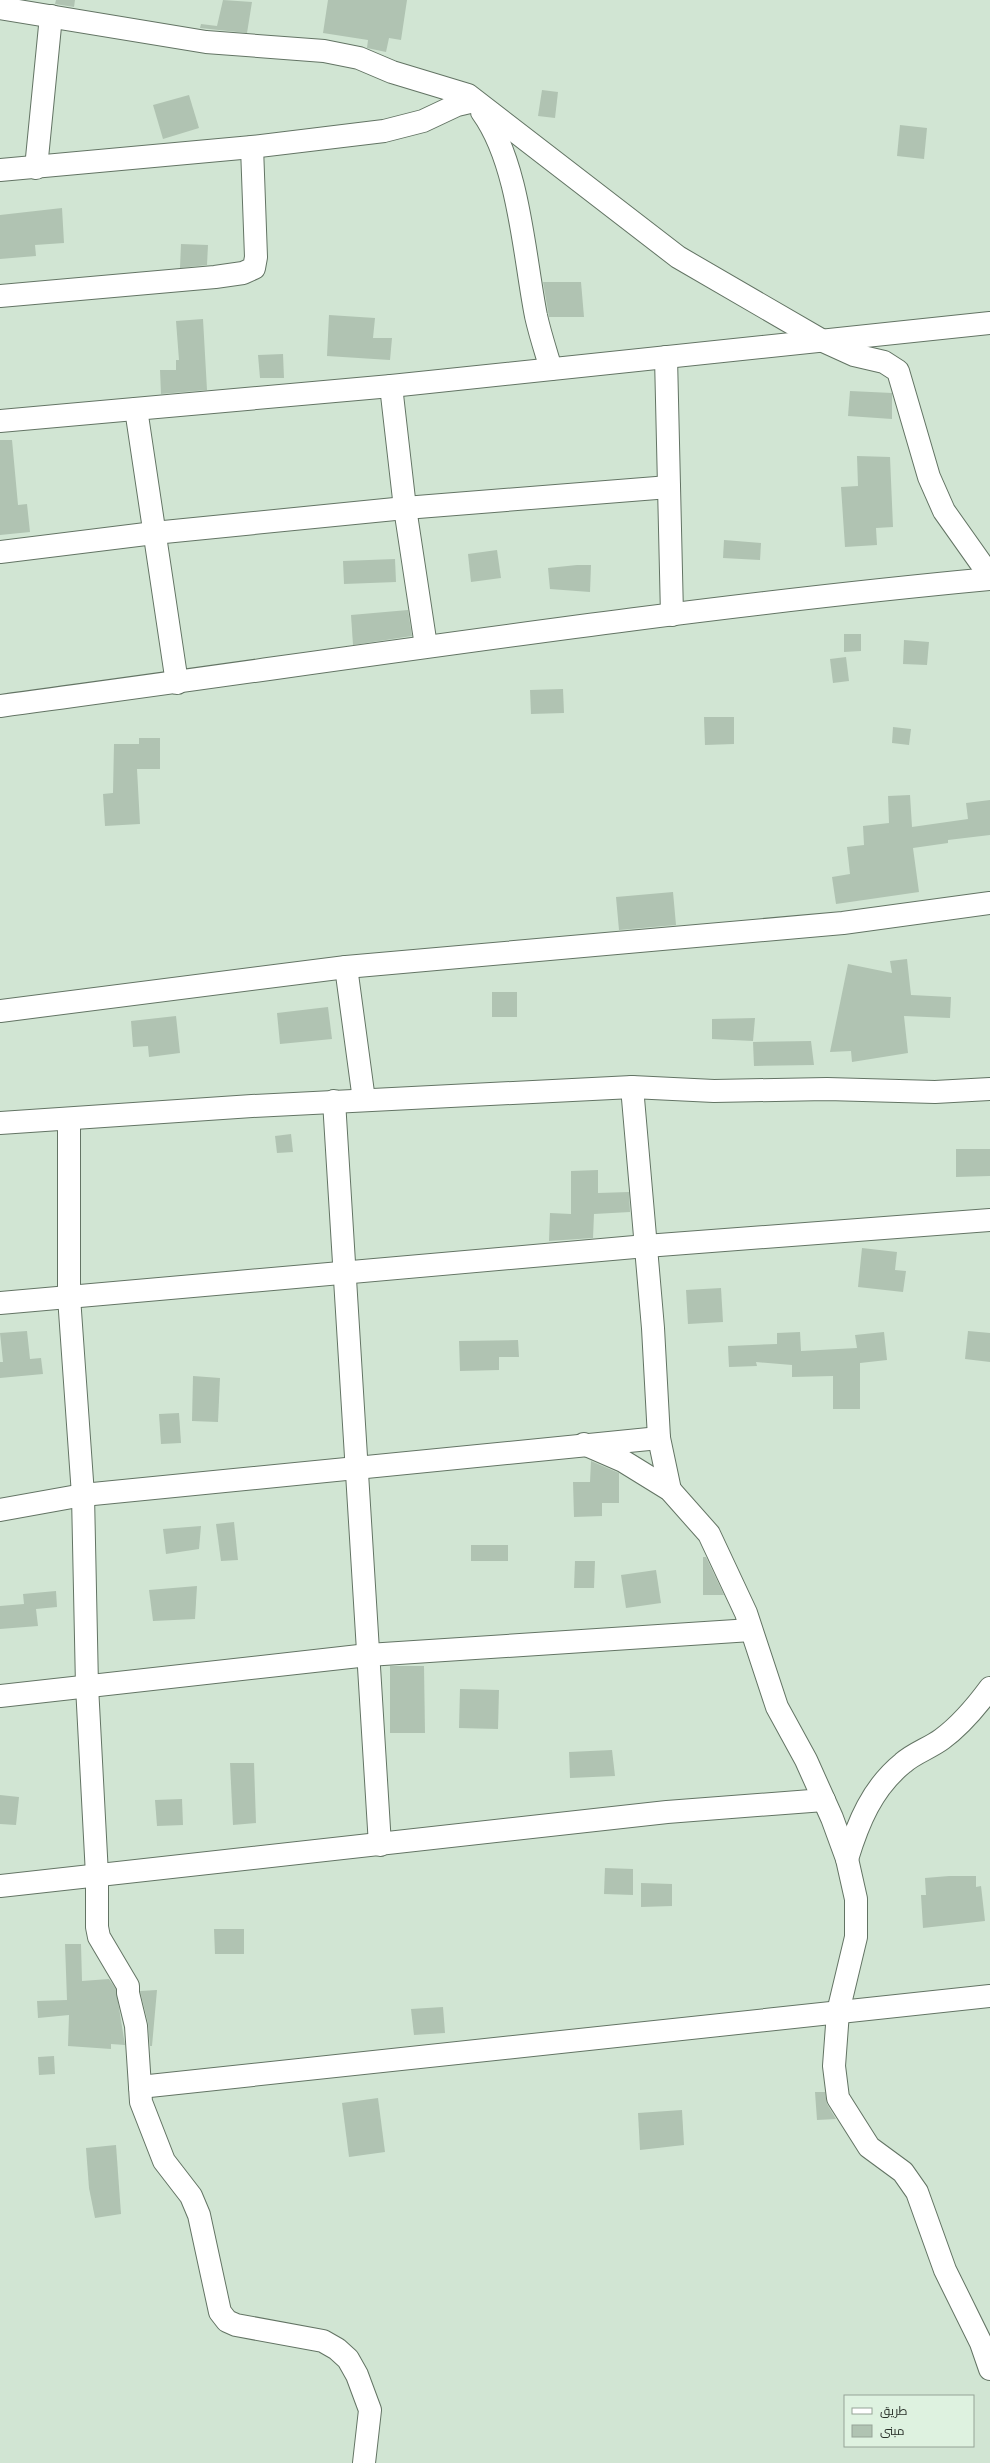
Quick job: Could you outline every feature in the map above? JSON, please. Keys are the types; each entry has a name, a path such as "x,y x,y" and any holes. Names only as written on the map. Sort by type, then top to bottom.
{"street":[{"path":"0,8 206,42 324,51 359,58 392,72 468,95 678,257 821,340 854,355 884,362 898,371 929,477 944,511 990,578 672,615 426,646 177,683 0,706"},
{"path":"36,168 51,16"},
{"path":"0,170 36,168 252,147 384,131 423,121 458,105 474,101"},
{"path":"474,101 491,124 504,159 522,225 536,317 551,369"},
{"path":"0,296 215,277 243,273 254,268 256,257 252,147"},
{"path":"0,421 391,386 990,323"},
{"path":"666,357 672,615"},
{"path":"391,386 405,508 426,646"},
{"path":"136,408 177,683"},
{"path":"0,552 154,533 405,508 669,487"},
{"path":"0,1011 346,967 843,923 990,904"},
{"path":"346,967 364,1100"},
{"path":"632,1087 653,1328 659,1438 670,1490"},
{"path":"0,1123 334,1101 632,1087 714,1091 827,1089 935,1092 990,1089"},
{"path":"334,1101 346,1273 356,1468 380,1845"},
{"path":"69,1119 69,1297 83,1495 87,1686 97,1875 97,1927 100,1937 128,1986 128,1993 136,2026 141,2102 164,2161 191,2196 199,2215 220,2312 227,2320 236,2326 324,2342 337,2349 348,2359 358,2375 370,2410 364,2463"},
{"path":"0,1303 646,1246 990,1220"},
{"path":"0,1510 83,1495 584,1444 659,1438"},
{"path":"584,1444 623,1461 670,1490 709,1534 751,1630 777,1707 824,1800 847,1860 856,1898 856,1937 838,2012 834,2066 838,2098 869,2147 903,2172 917,2192 945,2270 981,2343 990,2369"},
{"path":"0,1696 368,1655 751,1630"},
{"path":"847,1860 856,1829 874,1794 903,1763 942,1739 974,1710 990,1688"},
{"path":"0,1886 667,1812 824,1800"},
{"path":"140,2087 990,1996"}],"building":[{"path":"56,0 75,0 74,7 55,4"},
{"path":"223,0 252,2 247,33 200,28 201,24 217,26"},
{"path":"328,0 407,0 401,40 389,38 386,52 367,48 368,40 323,33"},
{"path":"542,90 558,92 555,118 538,116"},
{"path":"189,95 199,128 163,139 153,105"},
{"path":"900,125 927,128 924,159 897,156"},
{"path":"62,208 64,243 35,245 36,256 0,259 0,215"},
{"path":"181,244 208,245 207,265 180,268"},
{"path":"543,282 581,282 584,317 549,317"},
{"path":"329,315 375,318 373,338 392,338 390,360 327,356"},
{"path":"203,319 207,390 161,394 160,370 176,370 176,360 179,360 176,321"},
{"path":"283,354 284,378 260,378 258,355"},
{"path":"850,391 892,393 892,419 848,416"},
{"path":"0,440 12,440 18,505 27,504 30,532 0,535"},
{"path":"857,456 890,457 893,527 876,528 877,545 845,547 841,487 858,486"},
{"path":"724,540 761,543 760,560 723,558"},
{"path":"497,550 501,578 471,582 468,554"},
{"path":"395,559 396,582 344,584 343,561"},
{"path":"591,565 590,592 550,589 548,568"},
{"path":"408,610 412,636 353,645 351,615"},
{"path":"844,634 861,634 861,651 844,652"},
{"path":"904,640 929,642 927,665 903,664"},
{"path":"846,657 849,681 833,683 830,659"},
{"path":"563,689 564,713 531,714 530,690"},
{"path":"704,717 734,717 734,744 705,745"},
{"path":"893,727 911,729 909,745 892,743"},
{"path":"139,738 160,738 160,769 137,769 140,824 105,826 103,794 113,793 114,744 139,744"},
{"path":"910,795 912,827 968,819 966,803 990,800 990,835 948,840 948,843 913,848 919,892 836,904 832,877 850,874 847,847 864,845 863,826 889,823 888,796"},
{"path":"673,892 676,925 619,930 616,897"},
{"path":"907,959 911,995 951,997 950,1018 904,1016 908,1053 852,1062 851,1051 830,1052 848,964 892,973 890,961"},
{"path":"492,992 517,992 517,1017 492,1017"},
{"path":"328,1007 332,1039 280,1044 277,1013"},
{"path":"176,1016 180,1053 149,1057 148,1046 133,1047 131,1021"},
{"path":"755,1018 753,1041 712,1039 712,1019"},
{"path":"811,1041 814,1065 754,1066 753,1042"},
{"path":"291,1134 293,1152 277,1153 275,1136"},
{"path":"956,1149 990,1149 990,1176 956,1177"},
{"path":"598,1170 598,1193 629,1192 630,1212 594,1214 593,1238 549,1241 550,1213 571,1214 571,1171"},
{"path":"862,1248 897,1252 895,1270 906,1271 903,1292 858,1287"},
{"path":"721,1288 723,1322 688,1324 686,1290"},
{"path":"27,1331 30,1359 41,1358 43,1374 0,1378 0,1362 3,1362 0,1333"},
{"path":"968,1331 990,1333 990,1362 965,1359"},
{"path":"800,1332 801,1351 857,1348 855,1335 884,1332 887,1360 860,1363 860,1409 833,1409 833,1376 792,1377 792,1365 756,1362 757,1366 729,1367 728,1346 777,1344 777,1333"},
{"path":"518,1340 519,1357 499,1357 499,1370 460,1371 459,1341"},
{"path":"193,1376 220,1378 218,1422 192,1421"},
{"path":"179,1413 181,1443 161,1444 159,1414"},
{"path":"591,1461 619,1473 619,1503 602,1503 602,1516 574,1517 573,1482 590,1482"},
{"path":"234,1522 238,1560 221,1561 216,1524"},
{"path":"201,1526 199,1549 166,1554 163,1529"},
{"path":"471,1545 508,1545 508,1561 471,1561"},
{"path":"703,1557 706,1557 724,1595 703,1595"},
{"path":"575,1561 595,1561 594,1588 574,1588"},
{"path":"656,1570 661,1603 626,1608 621,1575"},
{"path":"197,1586 195,1619 153,1621 149,1590"},
{"path":"56,1591 57,1607 36,1609 38,1626 0,1629 0,1606 24,1604 23,1594"},
{"path":"390,1666 424,1666 425,1733 390,1733"},
{"path":"460,1689 499,1690 498,1729 459,1728"},
{"path":"612,1750 615,1776 570,1778 569,1752"},
{"path":"230,1763 254,1763 256,1823 233,1825"},
{"path":"0,1795 19,1797 16,1825 0,1824"},
{"path":"182,1799 183,1825 157,1826 155,1800"},
{"path":"605,1868 633,1869 633,1895 604,1894"},
{"path":"976,1876 976,1887 981,1886 985,1921 923,1928 921,1895 926,1895 925,1878"},
{"path":"641,1883 672,1884 672,1906 641,1907"},
{"path":"214,1929 244,1929 244,1954 215,1954"},
{"path":"65,1944 81,1944 82,1981 109,1979 116,1989 125,2045 111,2044 111,2049 68,2046 69,2015 38,2018 37,2001 67,2000"},
{"path":"157,1990 152,2046 150,2046 148,2023 140,1991"},
{"path":"443,2007 445,2033 414,2035 411,2009"},
{"path":"54,2056 55,2074 39,2075 38,2057"},
{"path":"815,2092 825,2092 827,2104 836,2119 817,2120"},
{"path":"378,2098 385,2152 349,2157 342,2103"},
{"path":"682,2110 684,2145 640,2150 638,2113"},
{"path":"116,2145 121,2214 95,2218 89,2188 86,2148"}]}
